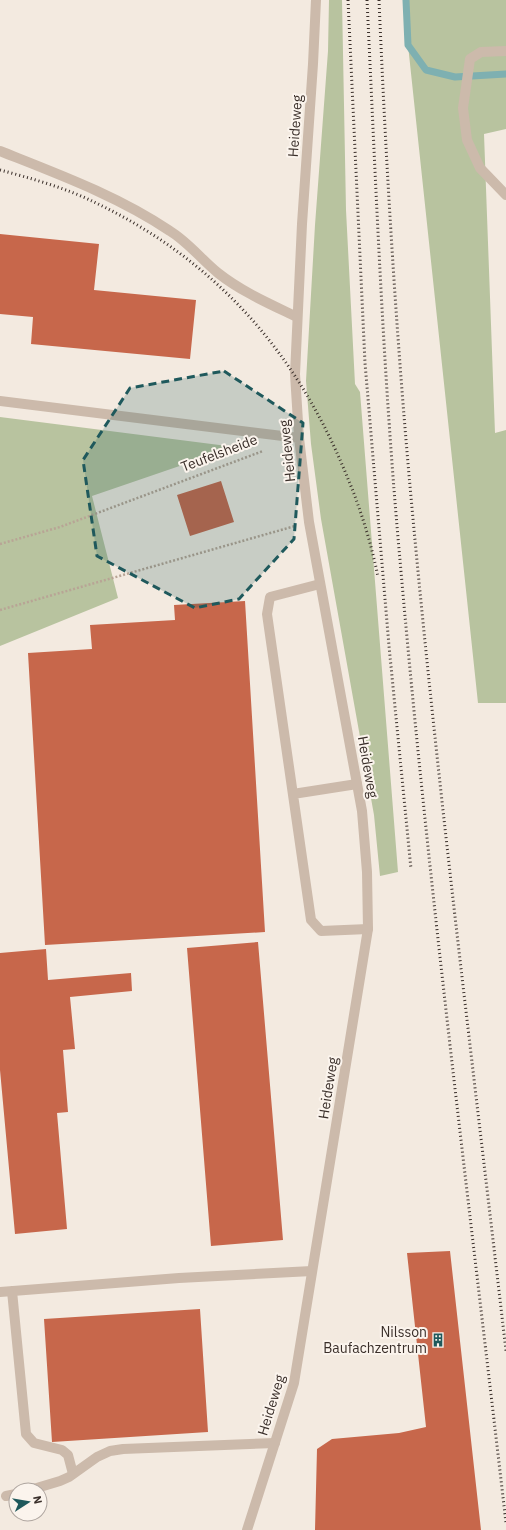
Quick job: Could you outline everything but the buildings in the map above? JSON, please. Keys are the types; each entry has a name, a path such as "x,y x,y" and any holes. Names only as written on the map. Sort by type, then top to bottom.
{"street":[{"name":"Heideweg","path":"247,1530 294,1383 368,929 367,872 362,811 309,522 299,438 295,374 302,224 316,0"},
{"path":"506,51 481,52 470,59 463,108 467,140 480,168 506,195"},
{"path":"0,151 98,191 135,209 172,232 219,273 246,293 297,317"},
{"name":"Teufelsheide","path":"0,401 299,438"},
{"path":"320,584 270,597 267,614 311,920 321,931 368,929"},
{"path":"293,794 357,784"},
{"path":"0,1292 179,1278 312,1271"},
{"path":"12,1290 26,1434 34,1444 62,1450 68,1455 73,1474"},
{"path":"48,1485 60,1482 97,1457 110,1451 123,1449 275,1443"}],"path":[{"name":"Teufelsheide","path":"0,544 60,527 270,449"},
{"path":"0,610 309,522"}],"highlighted area":[{"path":"224,371 303,423 294,539 239,599 195,608 97,556 83,460 130,388"}],"green space":[{"path":"329,0 342,0 346,210 355,384 360,392 398,872 380,876 374,815 321,519 311,444 306,381 315,225 328,51"},
{"path":"406,0 506,0 506,129 484,134 495,433 506,430 506,703 478,703 408,45"},
{"path":"0,417 235,447 92,496 118,598 0,646"}],"waterway":[{"path":"406,0 408,45 426,70 455,77 506,74"}],"railway":[{"path":"348,0 365,363 389,646 411,869"},
{"path":"367,0 384,350 394,490 411,681 436,922 506,1523"},
{"path":"379,0 392,249 411,497 421,604 468,1031 506,1351"},
{"path":"0,170 72,192 137,225 177,251 213,281 246,313 276,349 302,388 326,429 356,499 365,525 378,577"}],"place":[{"name":"Nilsson Baufachzentrum","path":"438,1340"}]}
